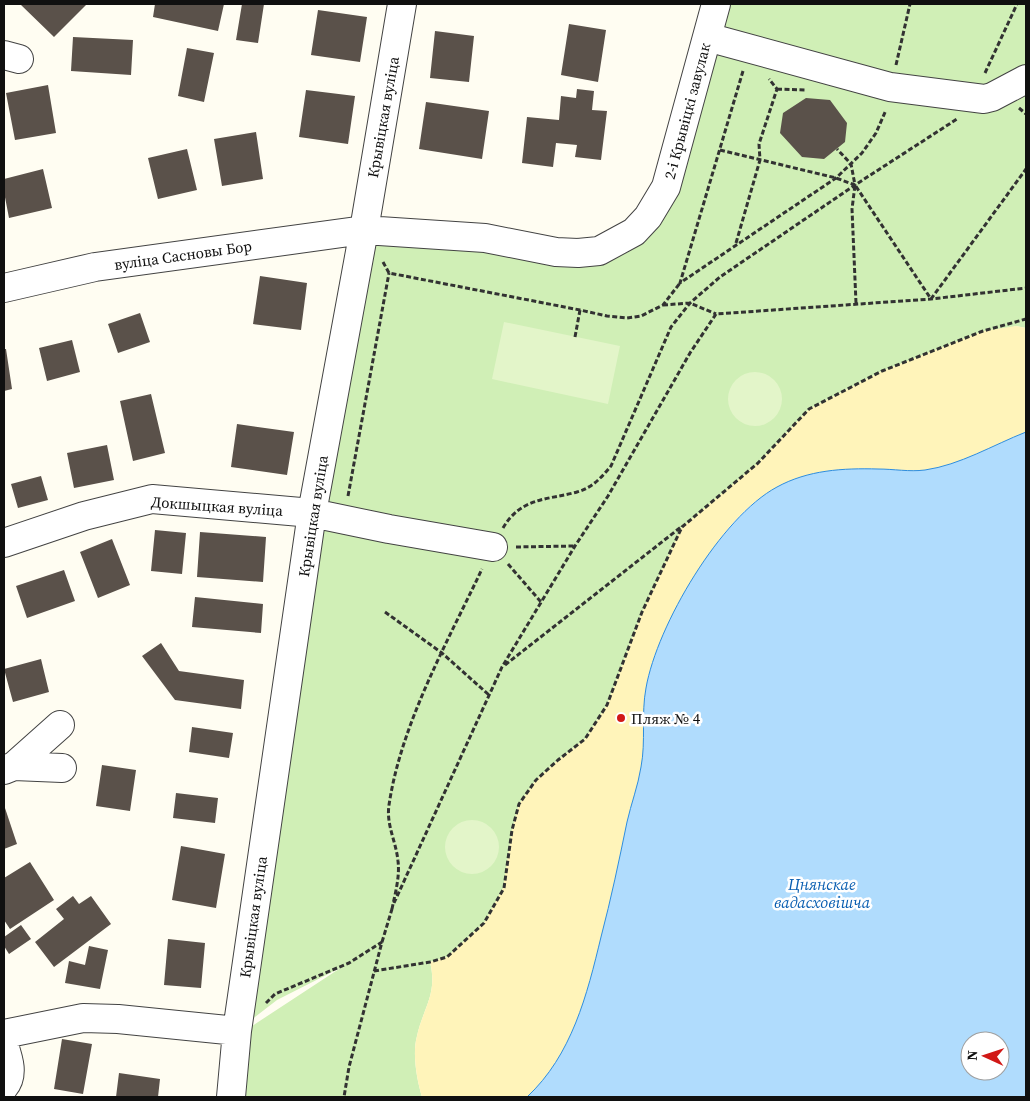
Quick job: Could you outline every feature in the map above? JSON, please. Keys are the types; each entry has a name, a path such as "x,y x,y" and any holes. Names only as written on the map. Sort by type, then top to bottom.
{"street":[{"name":"Крывіцкая вуліца","path":"231,1097 237,1031 312,513 364,230 402,4"},
{"name":"2-і Крывіцкі завулак","path":"364,230 485,238 556,252 578,253 599,251 634,232 648,217 666,187 716,4"},
{"path":"707,37 749,51 890,87 984,99 992,98 1026,79"},
{"name":"вуліца Сасновы Бор","path":"4,288 95,267 364,230"},
{"name":"Докшыцкая вуліца","path":"4,543 84,516 152,498 312,513 389,529 493,547"},
{"path":"9,768 60,725"},
{"path":"9,768 62,768"},
{"path":"4,1034 83,1018 118,1019 237,1031"},
{"path":"4,1046 10,1062 10,1076 4,1087"}],"path":[{"path":"663,305 680,282 836,178 852,164 876,133 886,110 910,4"},
{"path":"344,1097 349,1067 392,910 399,872 396,846 388,821 391,794 402,754 417,708 505,525 524,506 537,500 579,492 602,477 611,466 671,326 690,303 720,277 963,114 974,98 1017,4"},
{"path":"680,282 749,51"},
{"path":"736,244 760,160 759,144 777,89 749,51"},
{"path":"837,149 852,164 855,185 852,209 856,303"},
{"path":"720,150 836,178 855,185 931,299"},
{"path":"931,299 1026,169"},
{"path":"344,519 389,273 364,230"},
{"path":"389,273 607,316 627,318 641,316 663,305 690,303 716,314 931,299 1026,288"},
{"path":"575,337 580,310"},
{"path":"392,910 502,667 575,546 608,496 690,353 716,314"},
{"path":"502,667 682,527 758,463 809,409 882,371 983,331 1026,319"},
{"path":"374,971 430,962 447,957 484,923 504,888 512,830 519,804 536,780 558,760 585,740 607,705 642,612 682,527"},
{"path":"493,547 575,546"},
{"path":"493,547 541,602"},
{"path":"385,612 442,653 489,695"},
{"path":"262,1006 275,994 349,963 382,942"}],"green space":[{"path":"716,4 1026,4 1026,328 1016,326 882,371 809,409 758,463 642,612 607,705 585,739 536,780 519,804 512,830 504,888 484,923 447,957 430,962 432,973 431,992 420,1026 415,1051 417,1075 422,1097 246,1097 249,1028 342,967 277,1000 237,1031 364,230 578,253 648,217"},
{"path":"504,322 620,346 608,404 492,379"},
{"path":"755,372 765,374 774,380 780,389 782,399 780,409 774,418 765,424 755,426 745,424 736,418 730,409 728,399 730,389 736,380 745,374"},
{"path":"472,820 482,822 491,828 497,837 499,847 497,857 491,866 482,872 472,874 462,872 453,866 447,857 445,847 447,837 453,828 462,822"}],"sand":[{"name":"Пляж № 4","path":"1016,326 1026,328 1026,432 951,464 925,470 865,469 826,471 789,481 761,497 746,510 719,540 686,592 654,657 648,677 645,698 640,775 629,815 612,894 590,981 576,1023 556,1062 527,1097 422,1097 417,1075 415,1051 420,1026 431,992 432,973 430,962 447,957 484,923 503,888 512,830 519,804 536,780 585,739 607,705 642,612 682,527 758,463 809,409 882,371 983,331"}],"water":[{"name":"Цнянскае вадасховішча","path":"1026,432 1026,1097 527,1097 556,1062 576,1023 590,981 605,923 627,822 640,774 646,688 652,663 663,634 678,605 714,547 734,522 756,502 789,481 826,471 865,469 925,470 964,459"}],"building":[{"path":"20,4 87,4 54,37"},
{"path":"155,4 224,4 218,31 153,17"},
{"path":"242,4 264,4 258,43 236,40"},
{"path":"318,10 367,17 360,62 311,55"},
{"path":"569,24 606,30 598,82 561,75"},
{"path":"435,31 474,36 469,82 430,78"},
{"path":"73,37 133,40 131,75 71,71"},
{"path":"187,48 214,53 204,102 178,96"},
{"path":"48,85 56,133 15,140 6,93"},
{"path":"577,89 594,91 592,110 607,111 601,160 575,157 577,145 556,143 553,167 522,163 527,117 559,120 561,96 576,98"},
{"path":"306,90 355,96 348,144 299,137"},
{"path":"806,98 830,100 847,123 845,142 824,159 802,157 780,133 783,113"},
{"path":"426,102 489,111 482,159 419,149"},
{"path":"256,132 263,179 222,186 214,139"},
{"path":"187,149 197,190 158,199 148,158"},
{"path":"43,169 52,208 9,218 4,192 4,179"},
{"path":"260,276 307,283 301,330 253,324"},
{"path":"140,313 150,342 118,353 108,324"},
{"path":"72,340 80,372 47,381 39,348"},
{"path":"4,349 6,349 12,389 4,391"},
{"path":"151,394 165,453 133,461 120,401"},
{"path":"237,424 294,432 287,475 231,467"},
{"path":"107,445 114,480 74,488 67,453"},
{"path":"41,476 48,500 18,508 11,484"},
{"path":"155,530 186,533 182,574 151,571"},
{"path":"200,532 266,537 263,582 197,577"},
{"path":"112,539 130,585 98,598 80,552"},
{"path":"64,570 75,601 27,618 16,586"},
{"path":"195,597 263,604 261,633 192,627"},
{"path":"161,643 179,671 244,680 241,709 175,700 142,656"},
{"path":"41,659 49,692 13,702 4,669"},
{"path":"192,727 233,733 229,758 189,752"},
{"path":"102,765 136,770 130,811 96,806"},
{"path":"176,793 218,798 215,823 173,818"},
{"path":"4,805 17,844 4,849"},
{"path":"181,846 225,854 216,908 172,900"},
{"path":"30,862 54,900 10,929 4,920 4,878"},
{"path":"73,896 79,904 91,896 111,924 54,967 35,942 64,919 56,909"},
{"path":"21,925 31,939 9,954 4,946 4,937"},
{"path":"168,939 205,943 201,988 164,985"},
{"path":"89,946 108,950 100,989 65,983 69,961 85,965"},
{"path":"62,1039 92,1044 83,1094 54,1089"},
{"path":"119,1073 160,1079 158,1097 116,1097"}],"place":[{"name":"Пляж № 4","path":"621,718"}]}
